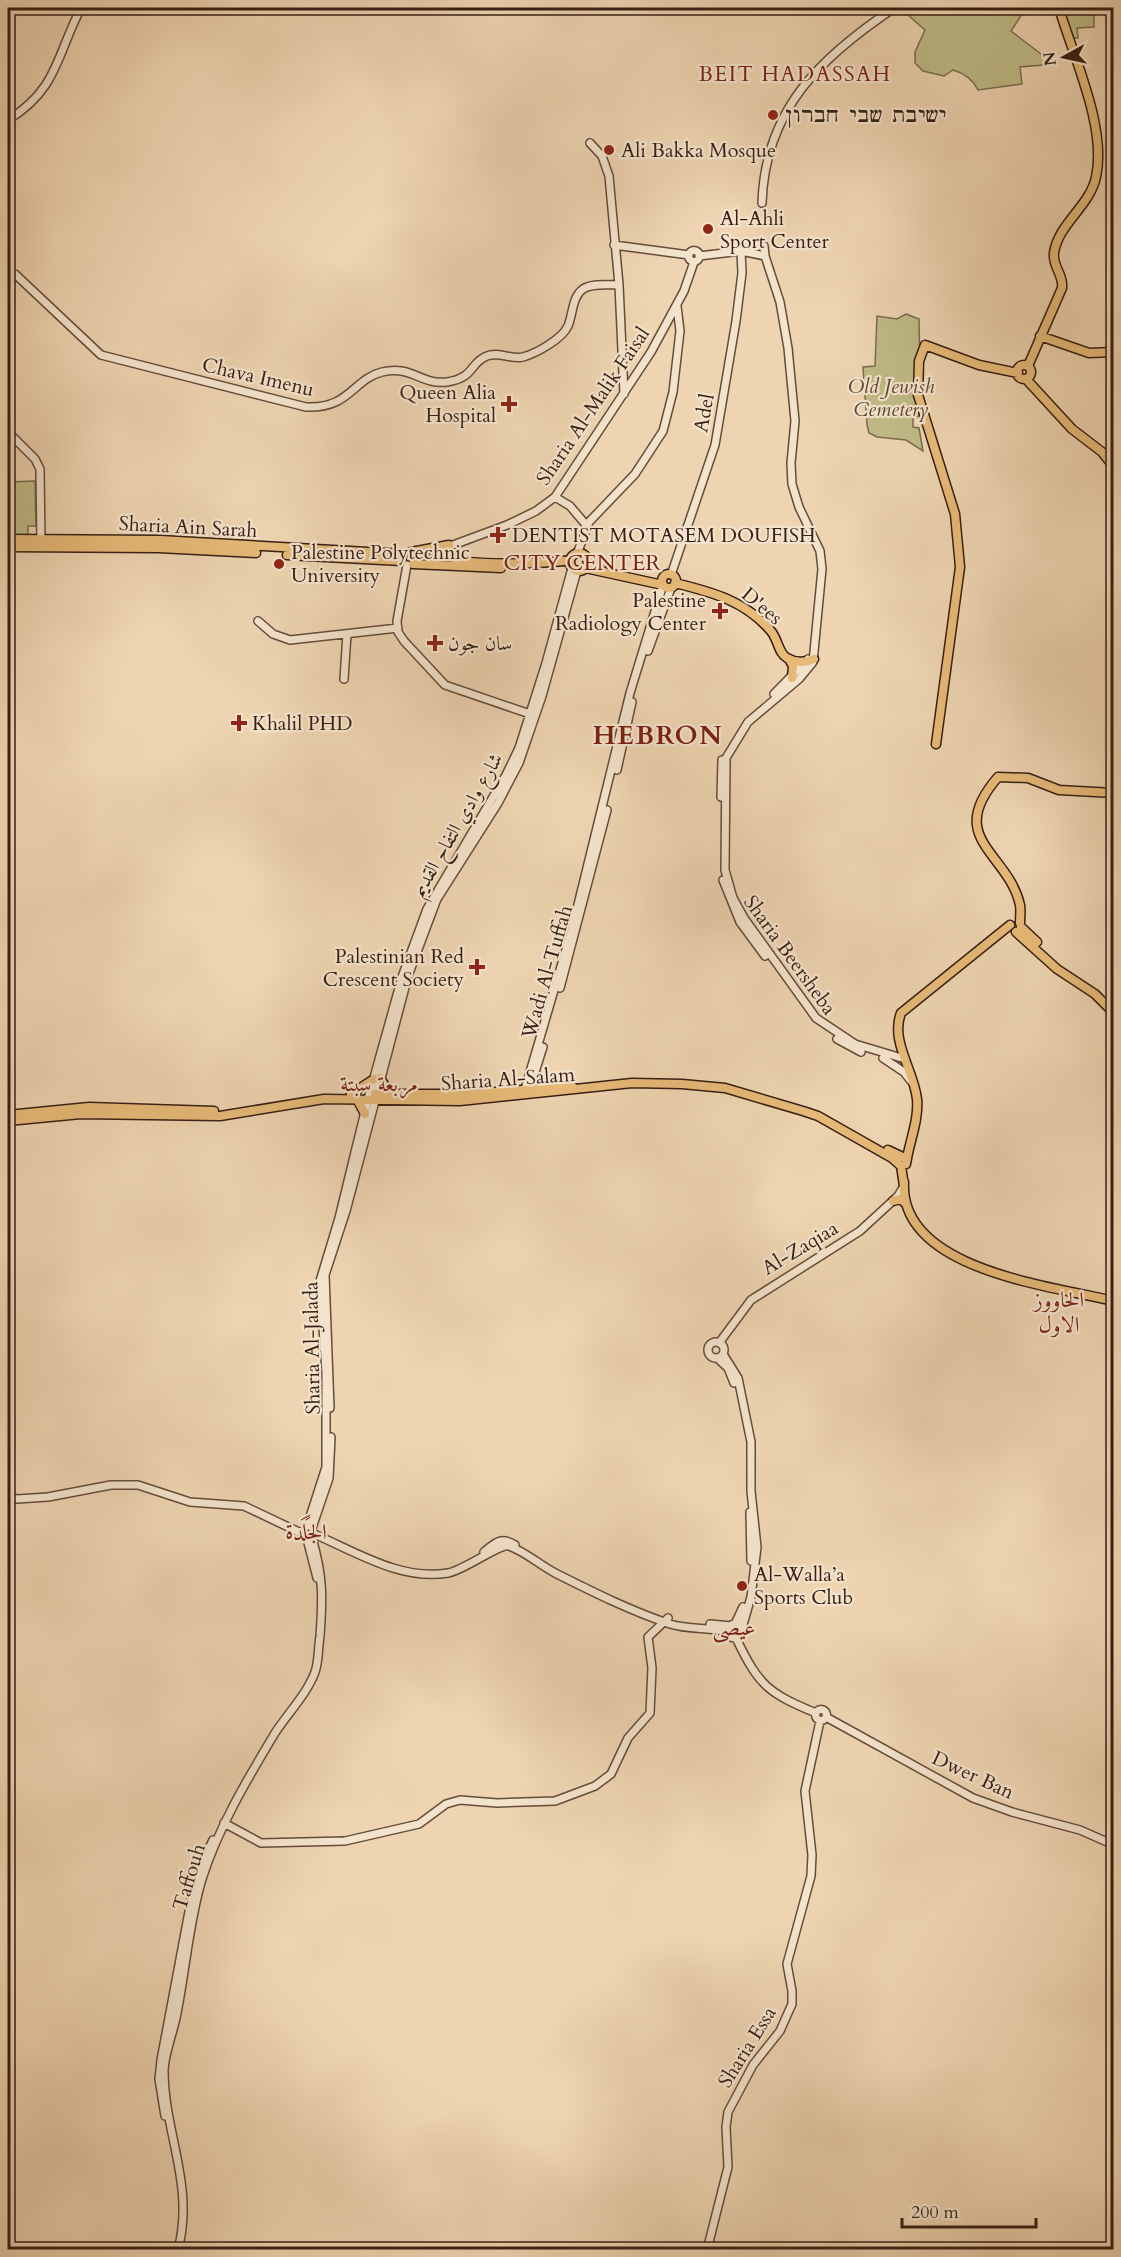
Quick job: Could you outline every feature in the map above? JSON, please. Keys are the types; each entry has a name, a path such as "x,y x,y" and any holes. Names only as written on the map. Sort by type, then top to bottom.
{"main road":[{"path":"1024,372 1062,288 1061,275 1054,262 1055,247 1094,186 1098,166 1087,89 1072,53 1059,8"},
{"path":"1040,336 1089,353 1113,352"},
{"path":"936,744 960,567 955,514 918,395 919,361 925,345 979,365 1024,372 1058,409 1113,459"},
{"path":"1024,372 1072,429 1102,452 1113,467"},
{"name":"Sharia Ain Sarah","path":"8,539 350,559 408,559"},
{"name":"Sharia Ain Sarah","path":"8,547 41,542 160,540 367,553 408,559"},
{"path":"408,559 449,545 452,557 463,562 577,564"},
{"path":"408,559 480,568 577,564"},
{"name":"D'ees","path":"577,564 709,591 744,607 773,633 786,657 810,659"},
{"path":"786,657 793,666 792,678"},
{"path":"1113,793 1059,790 1028,778 998,777 979,807 978,831 985,849 1000,867 1020,905 1016,927 987,944 901,1013 898,1029 917,1100 904,1186 909,1214 934,1244 1002,1275 1113,1300"},
{"path":"1016,927 1113,1005"},
{"path":"1016,927 1062,973 1095,994 1113,1013"},
{"path":"534,1077 543,1088"},
{"path":"364,1114 354,1096 377,1078 390,1094"},
{"name":"Sharia Al-Salam","path":"8,1114 89,1107 225,1111 293,1097 354,1096 460,1101 543,1088 632,1079 726,1084 788,1100 820,1112 907,1159"},
{"name":"Sharia Al-Salam","path":"372,1097 390,1094 527,1091 632,1083 725,1088 818,1116 892,1158 901,1166 904,1186"},
{"name":"Sharia Al-Salam","path":"8,1121 81,1114 220,1116 300,1101 354,1096"},
{"path":"893,1201 901,1199 906,1204"}],"street":[{"path":"8,120 29,107 51,80 71,27 81,8"},
{"path":"762,203 770,152 778,125 790,100 850,37 894,8"},
{"path":"591,143 606,163 619,285 624,394"},
{"path":"614,245 689,255 694,251 697,259 741,251 765,256"},
{"path":"764,246 780,302 788,348 795,421 791,463 792,484 822,562 810,659"},
{"name":"Adel","path":"669,581 715,446 737,312 742,273 741,251"},
{"name":"Sharia Al-Malik Faisal","path":"449,545 507,525 541,508 555,497 624,394 677,306 697,259"},
{"name":"Chava Imenu","path":"8,271 15,274 101,355 123,363 313,408 331,405 379,373 402,369 430,382 446,382 466,378 482,358 490,354 523,357 554,340 567,328 576,297 582,290 589,286 619,285"},
{"path":"555,497 570,506 587,526 634,474 663,431 673,392 680,331 677,306"},
{"path":"8,432 34,459 40,469 41,542"},
{"name":"شارع وادي التفاح القديم","path":"372,1097 408,976 431,914 519,763 587,526"},
{"path":"408,559 398,628 402,639 445,685 533,715"},
{"name":"Wadi Al-Tuffah","path":"527,1091 534,1077 582,910 634,693 669,581"},
{"name":"Wadi Al-Tuffah","path":"527,1091 572,929 630,693 669,581"},
{"path":"258,621 273,634 290,640 398,628"},
{"path":"344,680 347,634"},
{"name":"Sharia Beersheba","path":"810,659 792,678 751,713 733,737 722,761 721,865 726,891 740,922 813,1020 848,1047 884,1058 905,1061"},
{"name":"Sharia Beersheba","path":"810,659 799,679 748,722 726,758 725,870 738,908 811,1012 844,1038 866,1049 905,1061"},
{"path":"892,1056 901,1046"},
{"path":"884,1058 904,1072 914,1088"},
{"name":"Sharia Al-Jalada","path":"308,1532 326,1467 325,1349 320,1281 339,1218 364,1114 372,1097"},
{"name":"Sharia Al-Jalada","path":"308,1532 327,1486 331,1461 325,1275 346,1211 372,1097"},
{"name":"Al-Zaqiaa","path":"719,1343 751,1300 768,1287 832,1251 860,1231 893,1201 904,1186"},
{"path":"712,1343 719,1343 723,1348 720,1356 710,1356 708,1349 712,1343"},
{"path":"720,1356 738,1378 752,1446 751,1491 757,1547 751,1597 734,1627 736,1638 763,1686 786,1700 816,1713 816,1718 823,1719"},
{"path":"8,1496 17,1499 48,1497 111,1485 138,1485 190,1503 229,1503 244,1506 414,1574 448,1573 465,1569 495,1549 506,1545 556,1574 680,1626 734,1627 742,1635 736,1638"},
{"path":"178,2248 179,2185 160,2095 160,2060 191,1901 202,1863 273,1728 312,1669 319,1590 308,1532"},
{"path":"223,1823 261,1843 345,1841 419,1824 446,1804 460,1800 496,1803 555,1801 595,1786 611,1774 628,1738 650,1713 652,1668 647,1642 651,1633 666,1620"},
{"name":"Dwer Ban","path":"823,1719 973,1798 1007,1811 1080,1830 1113,1845"},
{"name":"Sharia Essa","path":"707,2250 728,2167 726,2127 728,2112 753,2065 780,2031 792,2004 787,1964 811,1876 812,1855 805,1789 823,1719"}],"green space":[{"path":"1026,8 1011,31 1045,57 1044,65 1020,67 1022,84 978,90 971,80 957,71 953,70 944,76 923,71 915,63 915,52 925,30 901,9"},
{"path":"1062,8 1081,8 1094,16 1094,27 1077,28 1078,38 1073,38 1067,28"},
{"name":"Old Jewish Cemetery","path":"906,314 919,319 921,416 913,417 913,427 919,428 923,451 906,440 877,437 869,433 867,425 863,367 875,366 877,316 897,319"},
{"path":"35,481 36,526 28,526 28,536 8,536 8,482"},
{"path":"446,552 452,561 450,565 417,560 419,557"}],"place":[{"name":"ישיבת שבי חברון","path":"773,115"},
{"name":"Ali Bakka Mosque","path":"609,150"},
{"name":"Al-Ahli Sport Center","path":"708,229"},
{"name":"Queen Alia Hospital","path":"509,404"},
{"name":"DENTIST MOTASEM DOUFISH","path":"498,535"},
{"name":"Palestine Polytechnic University","path":"279,564"},
{"name":"Palestine Radiology Center","path":"720,611"},
{"name":"سان جون","path":"435,643"},
{"name":"Khalil PHD","path":"239,723"},
{"name":"Palestinian Red Crescent Society","path":"477,967"},
{"name":"Al-Walla’a Sports Club","path":"742,1586"}],"district":[{"name":"BEIT HADASSAH","path":"795,74"},
{"name":"CITY CENTER","path":"582,563"},
{"name":"HEBRON","path":"658,735"},
{"name":"مربعة سبتة","path":"379,1084"},
{"name":"الحاووز الاول","path":"1059,1312"},
{"name":"الجًلَدة","path":"306,1532"},
{"name":"عيصى","path":"734,1628"}]}
